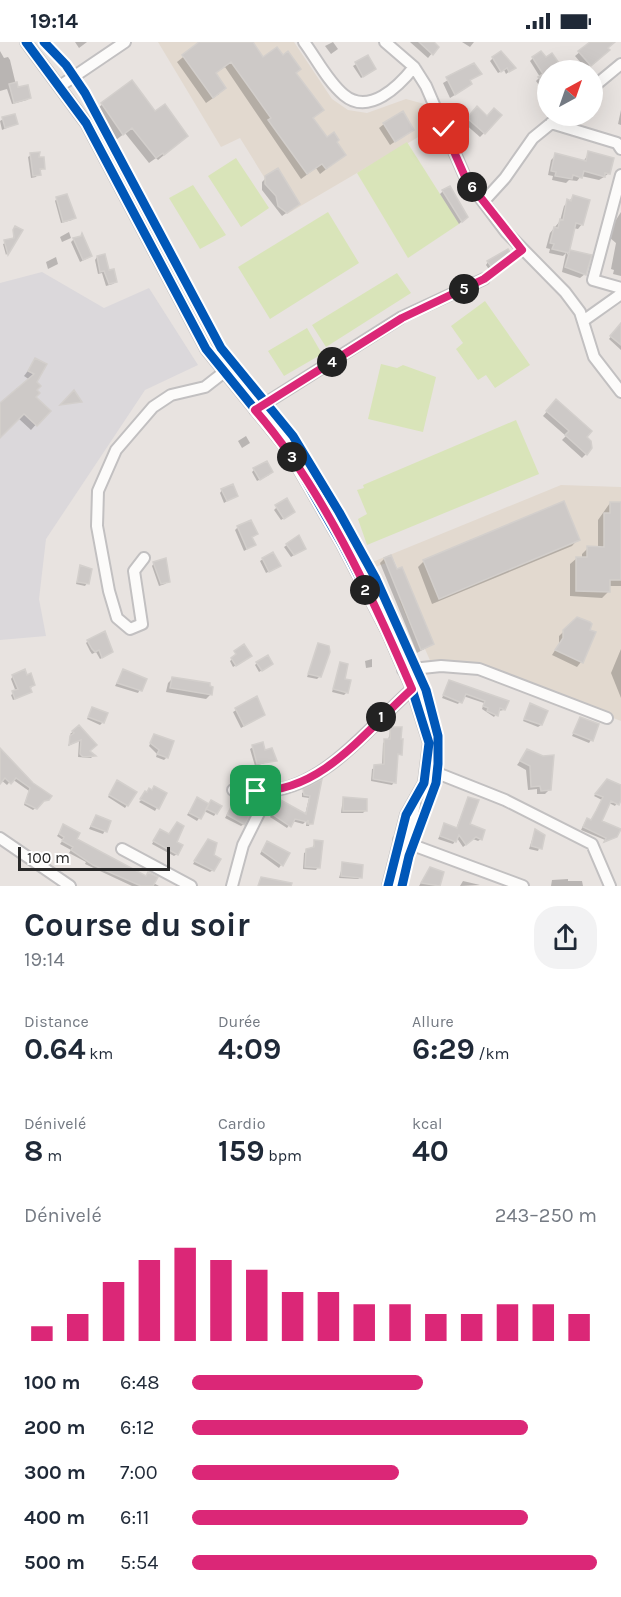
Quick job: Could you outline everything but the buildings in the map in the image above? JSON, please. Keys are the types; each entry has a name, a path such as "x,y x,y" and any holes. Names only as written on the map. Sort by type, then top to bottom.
{"street":[{"path":"26,42 86,123 188,317 223,373 288,450 342,544 387,631 412,689 429,743 427,770 416,801 406,815 396,886"},
{"path":"60,86 124,42"},
{"path":"304,42 343,95 356,102 370,101 386,95 414,67"},
{"path":"385,42 414,67 430,93 466,179 522,250 565,292 580,312 594,357 621,392"},
{"path":"603,79 621,64"},
{"path":"484,201 505,178 533,138 547,126"},
{"path":"573,126 616,143 621,149"},
{"path":"621,175 592,280 621,288"},
{"path":"255,410 402,318 484,279"},
{"path":"583,321 621,294"},
{"path":"144,558 134,571 142,624 129,629 117,618 109,591 97,526 98,491 116,450 153,407 171,395 205,387 223,373"},
{"path":"403,670 441,666 478,669 607,718"},
{"path":"233,790 270,791 297,783 326,769 412,689"},
{"path":"427,770 505,800 592,844 610,886"},
{"path":"232,886 243,845 270,791"},
{"path":"0,838 70,886"},
{"path":"388,886 403,842"},
{"path":"403,842 523,886"},
{"path":"122,849 191,886"}],"path":[{"path":"484,279 522,250"}],"shaded area":[{"path":"158,42 294,42 332,99 348,110 367,113 406,99 428,105 432,129 287,214 240,138 221,147"},
{"path":"42,272 104,308 149,288 198,365 145,390 46,539 39,599 46,636 0,640 0,283"},
{"path":"561,485 621,487 621,721 480,666 432,665 425,649 421,650 399,600 401,599 390,572 398,569 394,560 373,568 370,563"}],"green space":[{"path":"407,142 459,224 408,258 357,173"},
{"path":"236,158 269,208 241,227 208,176"},
{"path":"193,185 226,235 200,249 169,198"},
{"path":"328,212 359,263 270,319 238,267"},
{"path":"397,273 411,293 326,347 312,325"},
{"path":"485,301 530,365 495,388 486,375 478,380 456,349 463,343 451,326"},
{"path":"307,328 322,354 284,376 268,351"},
{"path":"381,364 397,368 403,365 436,377 423,432 368,419"},
{"path":"516,420 539,474 367,545 358,519 367,514 357,490 364,488 363,485"}],"cycle path":[{"path":"26,42 86,123 206,349 288,450 342,544 387,631 412,689 429,743 424,783 406,815 388,886"},
{"path":"44,42 66,65 85,93 221,348 293,436 339,512 376,579 426,690 438,736 436,783 409,856 402,886"}],"route":[{"path":"256,791 282,789 315,776 326,769 412,689 387,631 342,544 288,450 255,410 402,318 484,279 522,250 466,179 444,129"}]}
